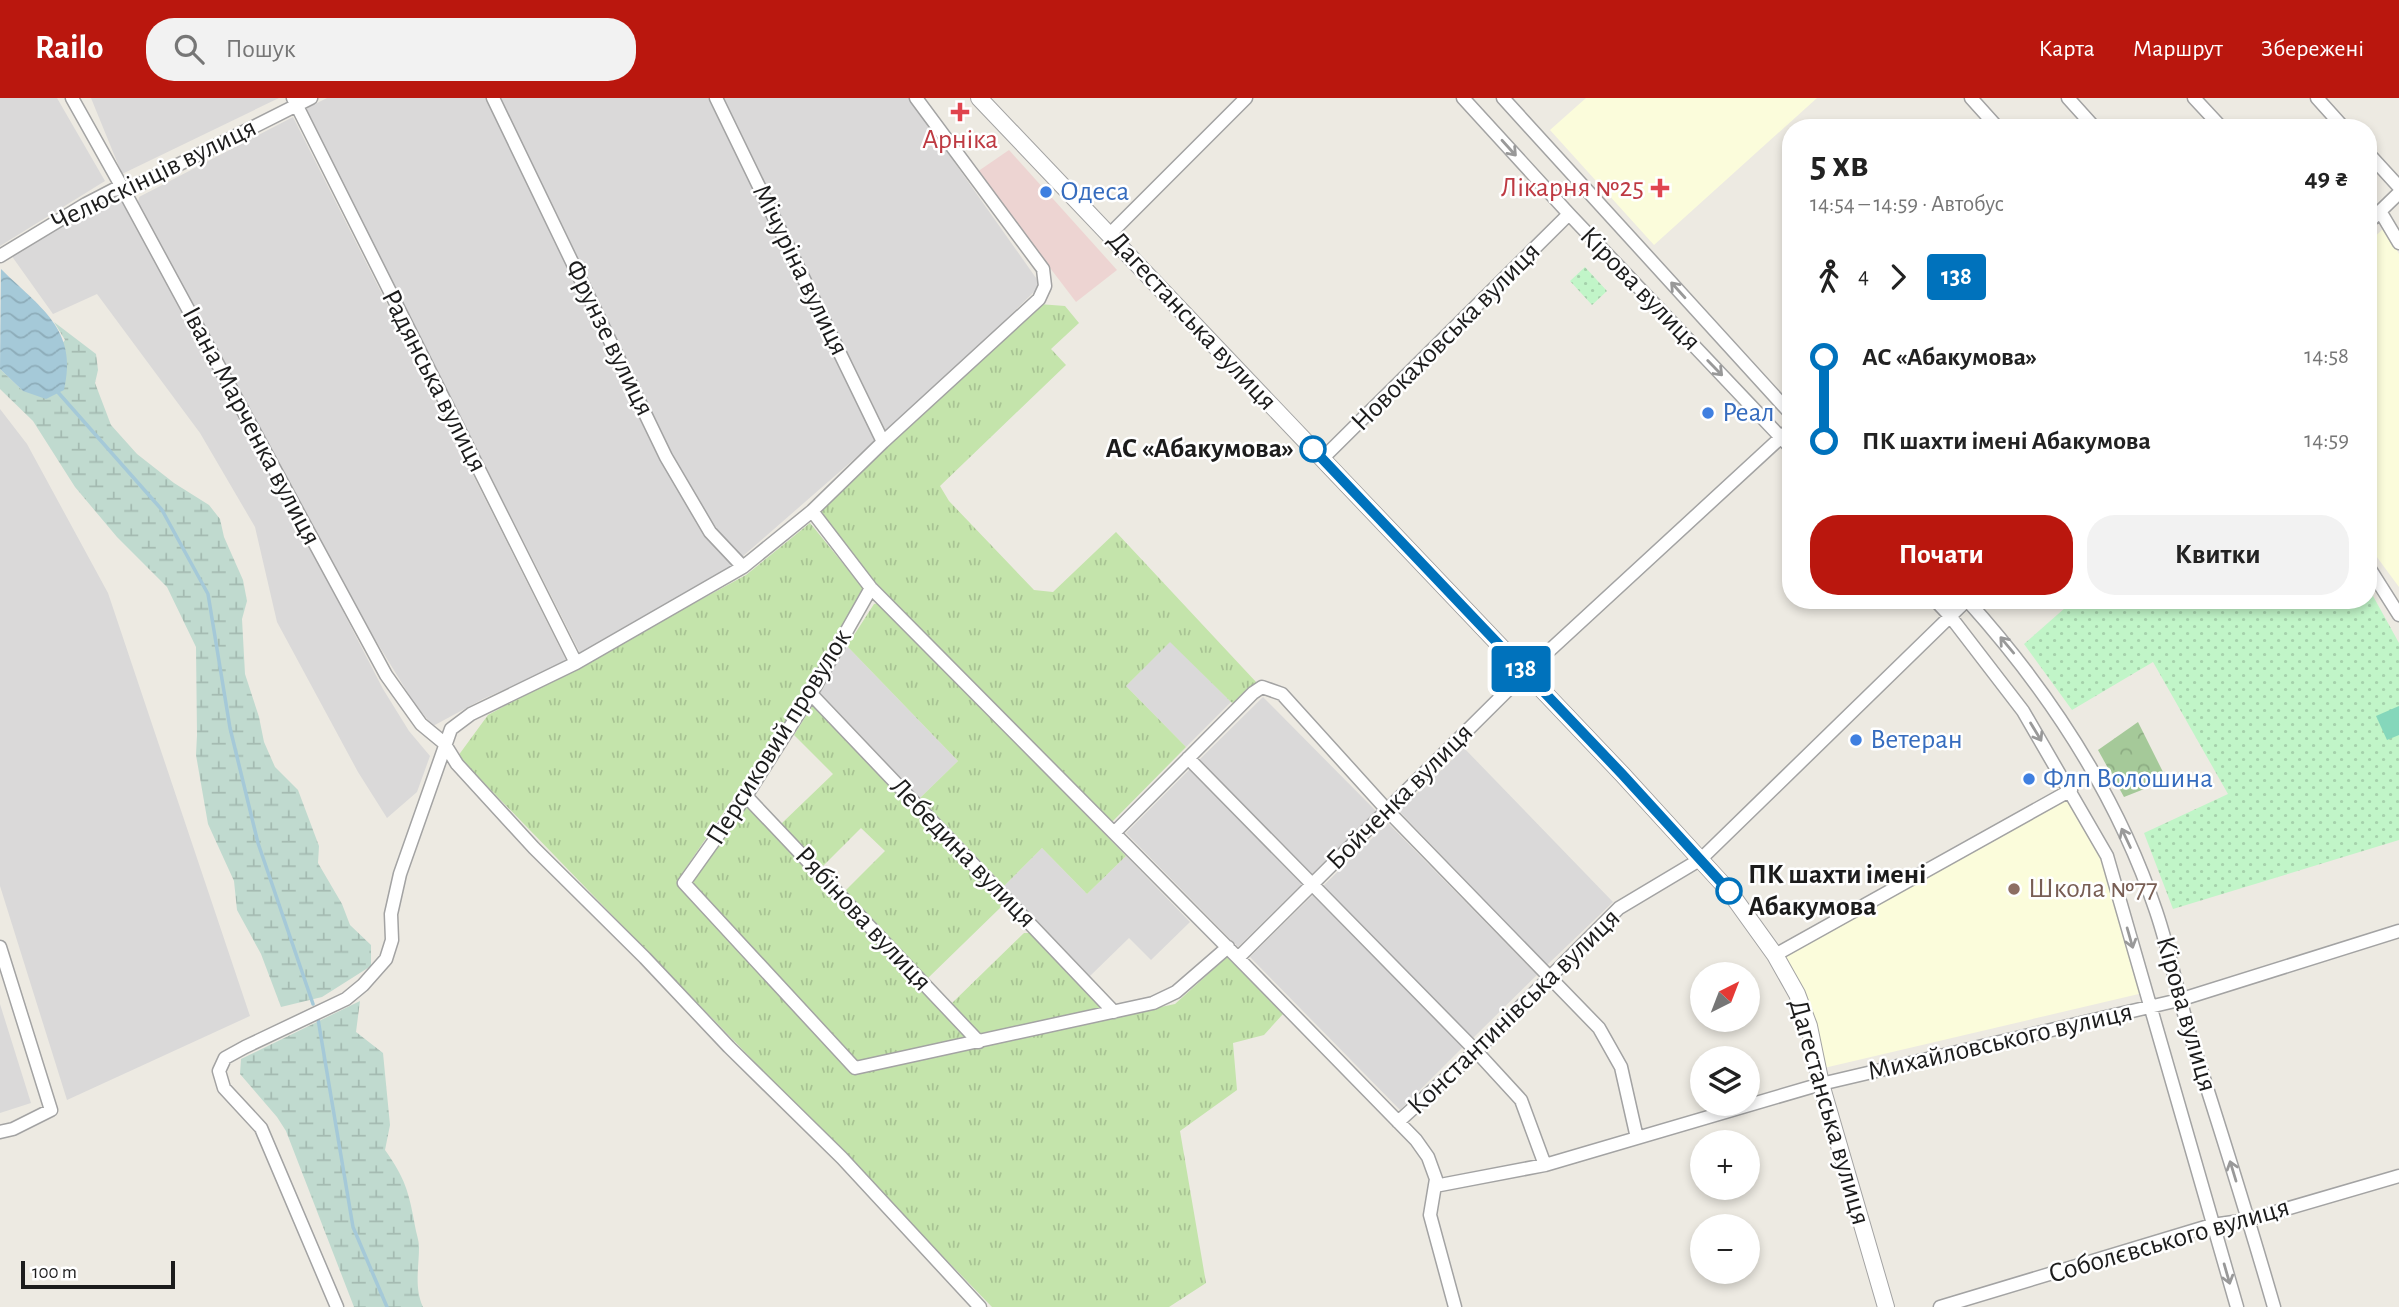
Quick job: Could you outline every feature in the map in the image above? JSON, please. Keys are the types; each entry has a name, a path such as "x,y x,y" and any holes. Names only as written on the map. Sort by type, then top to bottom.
{"street":[{"name":"Івана Марченка вулиця","path":"72,98 386,675 421,724 444,743 457,764 534,848 842,1158 980,1307"},
{"name":"Челюскінців вулиця","path":"0,256 113,190 138,185 294,102 311,98"},
{"name":"Фрунзе вулиця","path":"493,98 666,457 710,532 743,567"},
{"name":"Мічуріна вулиця","path":"716,98 883,442"},
{"path":"337,1307 261,1128 224,1088 219,1071 225,1058 244,1046 346,999 363,985 386,959 392,940 391,915 400,874 451,729 471,714 576,663 743,567 812,511 883,442 1040,299 1045,286 1043,270 916,98"},
{"name":"Дагестанська вулиця","path":"979,98 1729,891 1775,955 1797,994 1809,1026 1821,1084 1886,1307"},
{"path":"1110,234 1246,98"},
{"name":"Кірова вулиця","path":"1463,98 1569,214 1782,433"},
{"name":"Кірова вулиця","path":"1503,98 1782,404"},
{"path":"1971,98 1990,119"},
{"path":"2068,98 2087,119"},
{"path":"2194,98 2214,119"},
{"path":"2317,98 2336,119"},
{"name":"Радянська вулиця","path":"294,102 576,663"},
{"path":"2377,163 2399,187"},
{"path":"2377,214 2399,193"},
{"path":"2380,211 2399,243"},
{"name":"Новокаховська вулиця","path":"1322,460 1569,214"},
{"name":"Бойченка вулиця","path":"1238,958 1525,673 1782,442"},
{"path":"812,511 871,588 1228,947 1398,1122 1428,1157 1436,1179 1430,1216 1455,1307"},
{"path":"2377,580 2399,615"},
{"name":"Персиковий провулок","path":"871,588 811,694 746,796 684,883 855,1068 979,1042"},
{"name":"Кірова вулиця","path":"1943,609 2023,711 2107,856 2236,1307"},
{"name":"Константинівська вулиця","path":"1398,1122 1476,1051 1619,908 1701,859 1957,609"},
{"name":"Кірова вулиця","path":"1975,609 2008,646 2045,696 2111,807 2131,848 2156,911 2179,1000 2274,1307"},
{"path":"1114,833 1253,693 1262,687 1282,694 1387,810 1599,1028 1621,1067 1637,1138"},
{"name":"Лебедина вулиця","path":"811,694 1114,1012"},
{"path":"1188,758 1521,1100 1545,1165"},
{"path":"1775,955 2071,790"},
{"name":"Рябінова вулиця","path":"746,796 979,1042"},
{"name":"Михайловського вулиця","path":"1435,1186 1545,1165 1821,1084 2179,1000 2399,931"},
{"path":"0,947 51,1110 13,1129 0,1132"},
{"path":"979,1042 1153,1003 1176,992 1228,947"},
{"name":"Соболєвського вулиця","path":"1940,1307 2212,1225 2248,1220 2399,1176"}],"shaded area":[{"path":"0,98 57,98 105,181 0,246"},
{"path":"91,98 279,98 122,174"},
{"path":"327,98 487,98 661,459 735,566 581,655 305,109"},
{"path":"498,98 708,98 876,440 742,557 714,529 670,452"},
{"path":"722,98 909,98 1041,285 941,383 886,431"},
{"name":"Лікарня №25","path":"1586,98 1817,98 1794,119 1782,119 1782,130 1654,245 1550,130"},
{"path":"293,117 567,662 483,699 433,726 414,703 373,636 138,203 139,197"},
{"path":"1009,150 1117,270 1076,302 977,172"},
{"path":"111,196 122,198 296,520 383,689 409,731 430,756 417,792 387,818 358,772 277,622 255,527 200,433 97,294 53,314 11,255"},
{"path":"2384,228 2399,254 2399,587 2377,557 2377,235"},
{"path":"0,409 27,444 108,593 250,1016 67,1100 0,886"},
{"path":"1170,641 1231,702 1186,747 1126,686"},
{"path":"847,646 958,761 920,798 820,693"},
{"path":"1263,697 1376,811 1311,875 1199,760"},
{"path":"1464,748 1613,902 1547,965 1399,811"},
{"path":"1190,769 1302,884 1238,947 1126,833"},
{"path":"2069,798 2102,858 2143,993 1824,1068 1780,958"},
{"path":"1388,823 1537,975 1473,1038 1323,886"},
{"path":"1042,848 1087,894 1126,856 1190,922 1151,960 1129,938 1090,976 1004,886"},
{"path":"1314,894 1464,1046 1400,1110 1250,957"},
{"path":"0,1004 31,1103 0,1113"}],"green space":[{"path":"1585,267 1607,291 1592,305 1570,281"},
{"path":"1039,304 1065,306 1079,323 1051,349 1066,365 940,486 949,501 1034,590 1053,592 1116,532 1257,683 1235,704 1170,642 1126,686 1186,747 1112,822 877,590 818,512"},
{"path":"54,322 96,354 98,370 95,383 111,425 137,454 174,483 209,505 220,519 224,537 243,580 247,601 242,619 245,674 264,742 275,767 298,790 319,846 318,863 342,904 350,925 371,945 371,966 322,997 281,1007 261,954 237,910 234,881 208,824 196,755 196,647 167,587 117,537 75,487 33,421 0,389 0,369 23,391 65,340"},
{"path":"810,523 863,588 806,691 677,881 851,1073 1175,1004 1227,957 1283,1014 1264,1035 1233,1043 1237,1090 1180,1131 1206,1283 1169,1307 992,1307 458,756 488,715 746,575"},
{"path":"879,603 1126,856 1087,894 1042,848 1004,886 920,798 958,761 847,646 874,604"},
{"path":"2377,603 2399,643 2399,840 2173,909 2144,833 2228,794 2153,662 2072,710 2024,644 2064,609 2377,609"},
{"path":"814,703 1002,900 1000,908 927,979 845,891 885,851 861,828 822,867 781,824 833,774 794,735"},
{"path":"2399,706 2399,735 2387,740 2376,716"},
{"path":"2138,722 2167,780 2124,797 2098,750"},
{"path":"746,803 973,1041 858,1064 689,882"},
{"path":"1024,933 1032,933 1106,1011 984,1039 951,1004"},
{"path":"360,1001 356,1032 383,1053 390,1125 385,1150 402,1177 411,1204 419,1244 418,1285 423,1307 354,1307 286,1131 240,1074 241,1059"}],"water":[{"path":"1,269 42,308 61,335 66,351 67,369 64,390 46,399 23,391 0,369"}],"waterway":[{"path":"56,390 162,510 208,594 230,728 258,843 313,1004"},
{"path":"318,1019 353,1227 387,1307"}],"bus line":[{"name":"138","path":"1313,449 1622,774 1729,891"}],"place":[{"name":"Арніка","path":"960,112"},
{"name":"Лікарня №25","path":"1660,188"},
{"name":"Одеса","path":"1046,192"},
{"name":"Реал","path":"1708,413"},
{"name":"АС «Абакумова»","path":"1313,449"},
{"name":"Ветеран","path":"1856,740"},
{"name":"Флп Волошина","path":"2029,779"},
{"name":"Школа №77","path":"2014,889"},
{"name":"ПК шахти імені Абакумова","path":"1729,891"}]}
